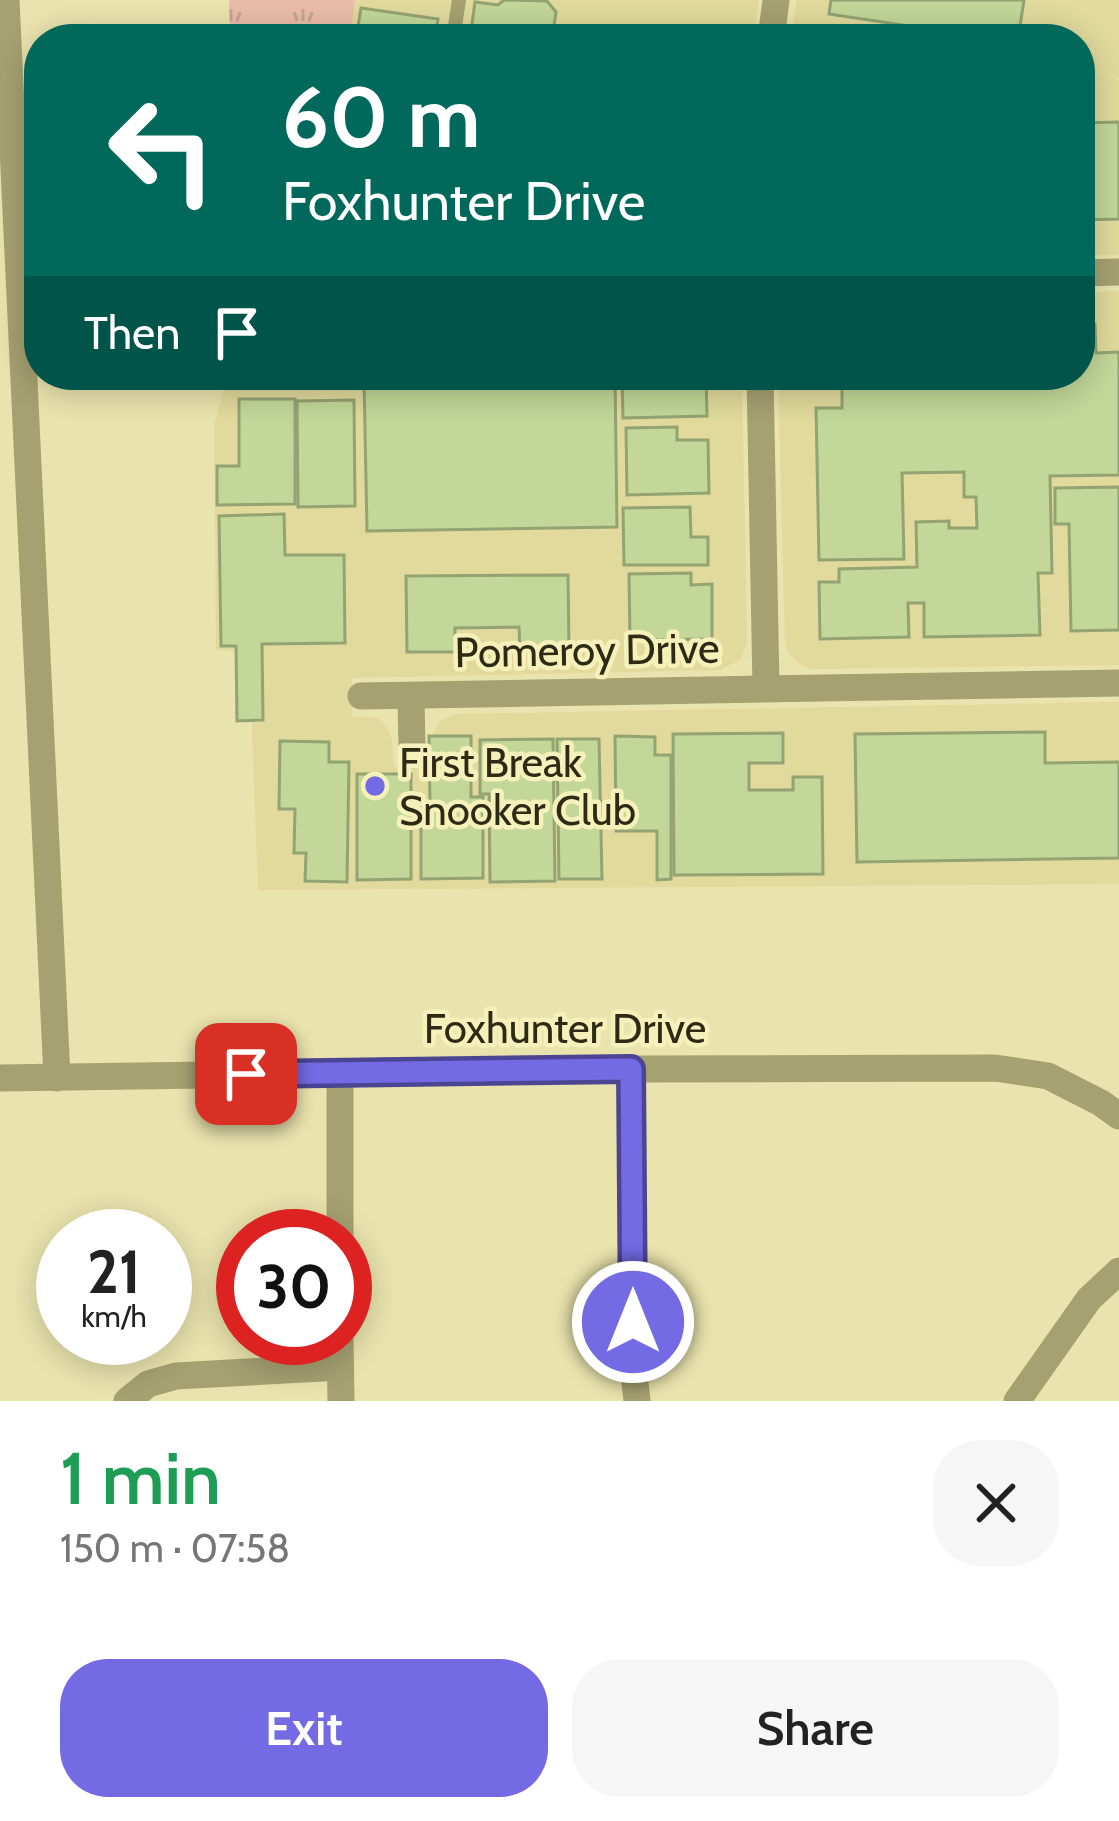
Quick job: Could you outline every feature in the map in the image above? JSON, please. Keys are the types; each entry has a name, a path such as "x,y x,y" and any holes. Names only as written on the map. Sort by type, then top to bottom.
{"street":[{"path":"6,0 24,380"},
{"path":"24,390 57,1078"},
{"path":"760,390 766,688"},
{"name":"Pomeroy Drive","path":"361,696 1119,683"},
{"name":"Pomeroy Drive","path":"411,696 412,750"},
{"name":"Foxhunter Drive","path":"0,1078 995,1068 1048,1076 1119,1116"},
{"path":"631,1069 637,1401"},
{"path":"340,1072 340,1209"},
{"path":"1017,1401 1089,1299 1119,1271"},
{"path":"127,1401 148,1384 176,1376 340,1367 340,1401"}],"shaded area":[{"path":"355,0 759,0 755,24 352,24"},
{"path":"797,0 1119,0 1119,78 1109,76 1119,80 1119,255 1095,255 1095,24 793,24"},
{"path":"1119,291 1119,665 812,669 801,665 785,643 778,390 1095,390 1095,292"},
{"path":"224,390 742,390 747,643 741,659 721,670 352,678 352,716 378,718 387,727 394,767 425,766 435,729 456,714 1119,702 1119,884 258,890 249,651 216,650 214,426"}],"green space":[{"path":"229,0 355,0 352,24 230,24"}],"building":[{"path":"504,0 547,1 556,12 554,24 472,24 475,2 498,5"},
{"path":"831,0 1024,0 1020,24 895,24 829,14"},
{"path":"361,8 438,19 437,24 358,24"},
{"path":"1119,122 1119,219 1095,220 1095,123"},
{"path":"1095,324 1096,353 1119,352 1119,475 1050,476 1052,573 1038,573 1040,635 924,637 924,603 908,603 909,637 820,639 819,582 839,582 839,569 917,567 916,522 949,521 949,528 977,528 976,497 964,497 964,472 902,473 904,559 819,560 816,408 842,408 842,390 1095,390"},
{"path":"364,390 615,390 617,527 367,531"},
{"path":"622,390 706,390 707,416 623,418"},
{"path":"239,399 295,399 295,504 217,505 217,466 239,466"},
{"path":"354,400 355,506 298,507 297,401"},
{"path":"677,427 677,440 708,440 709,493 627,495 626,428"},
{"path":"1119,487 1119,630 1071,631 1069,524 1055,524 1055,488"},
{"path":"690,507 691,537 708,537 708,565 624,565 623,508"},
{"path":"284,514 285,555 344,555 345,643 262,644 263,720 237,721 236,646 221,646 219,516"},
{"path":"691,573 691,585 712,584 712,639 630,640 629,574"},
{"path":"568,575 569,649 520,650 519,627 455,628 455,652 407,652 406,576"},
{"path":"1045,732 1045,763 1119,762 1119,858 857,862 855,734"},
{"path":"783,733 783,763 749,763 749,790 793,790 793,777 822,777 823,874 674,875 673,734"},
{"path":"429,736 471,736 471,797 483,797 483,878 421,879 421,806 430,806"},
{"path":"615,736 655,737 655,755 671,755 671,879 657,880 657,831 616,831"},
{"path":"553,739 555,881 490,882 489,794 480,794 480,740"},
{"path":"557,739 599,739 602,879 559,879"},
{"path":"280,741 329,742 329,762 349,762 347,882 305,881 306,853 294,853 295,809 279,809"},
{"path":"357,774 411,774 411,879 357,880"}],"place":[{"name":"First Break Snooker Club","path":"375,786"}],"route":[{"path":"246,1074 631,1069 633,1322"}]}
